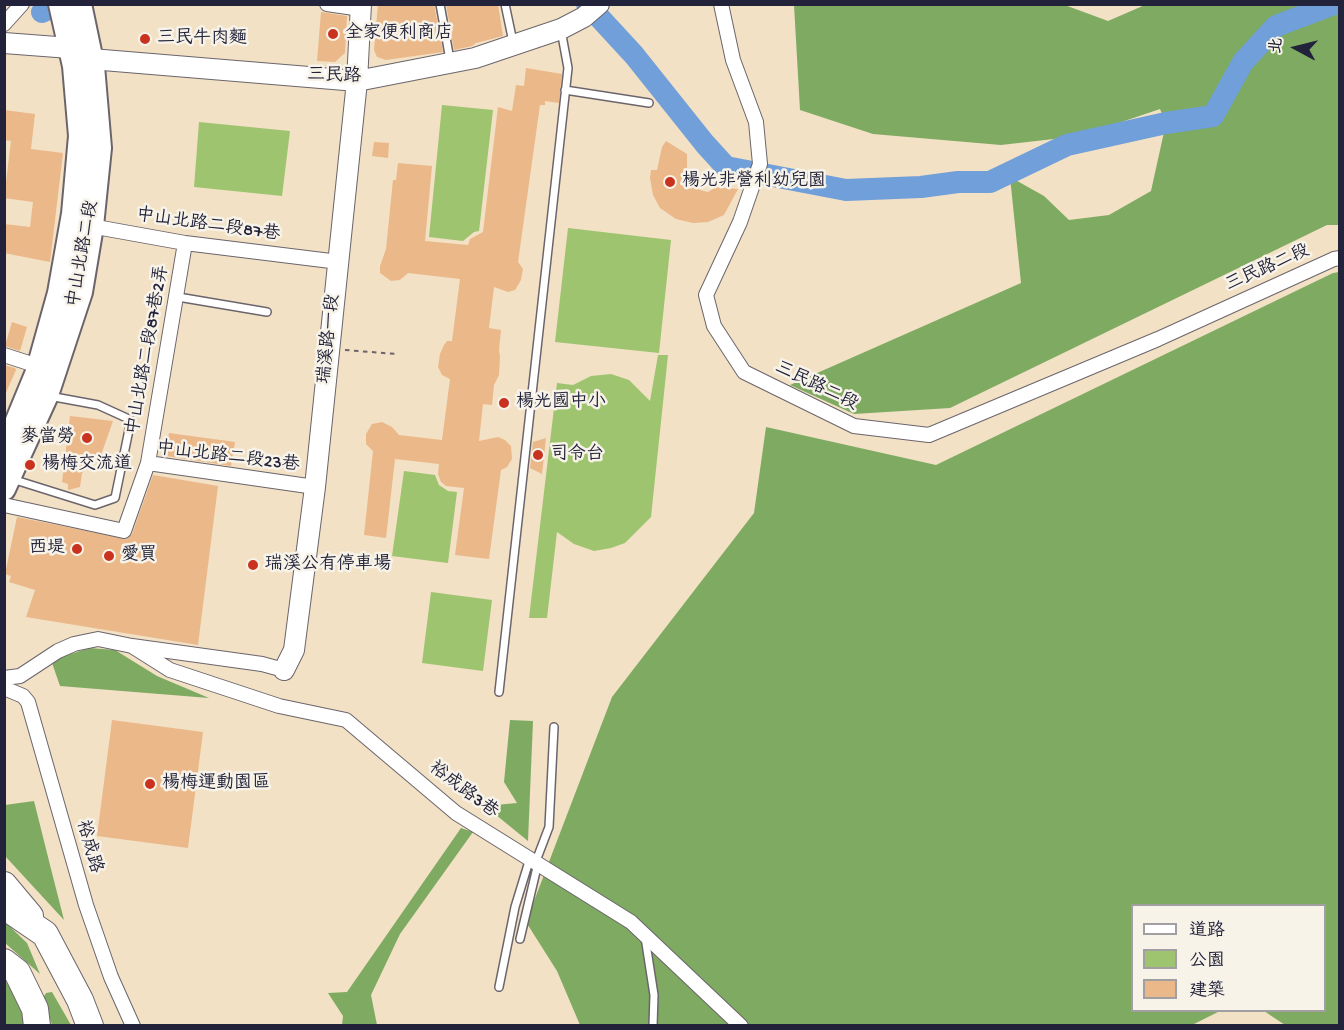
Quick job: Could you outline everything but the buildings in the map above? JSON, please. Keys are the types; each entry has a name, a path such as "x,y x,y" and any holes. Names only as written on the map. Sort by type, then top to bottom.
{"highway":[{"path":"4,885 45,934 80,1000 90,1026"},
{"path":"4,906 45,934"},
{"path":"4,962 16,972 34,1009 37,1026"}],"main road":[{"name":"中山北路二段","path":"7,484 47,395 81,292 80,136 74,66 70,48 74,7"},
{"name":"中山北路二段","path":"4,452 38,366 58,293 82,225 100,148 92,59 74,7"}],"street":[{"path":"4,24 22,4"},
{"path":"327,4 361,7"},
{"name":"三民路","path":"92,59 357,81 475,58 561,29 584,17 599,4"},
{"name":"三民路二段","path":"721,4 733,60 756,122 760,164 741,218 706,295 714,326 744,372 854,426 929,435 1158,339 1340,258"},
{"name":"瑞溪路一段","path":"284,670 294,650 315,487 357,81 361,7"},
{"path":"4,43 70,48 92,59"},
{"name":"中山北路二段87巷","path":"82,225 186,243 339,262"},
{"name":"中山北路二段87巷2弄","path":"148,463 186,243"},
{"path":"4,356 38,366"},
{"name":"中山北路二段23巷","path":"4,506 124,531 148,463 315,487"},
{"name":"裕成路3巷","path":"4,678 20,675 58,651 74,644 98,639 132,646 256,663 284,670"},
{"name":"裕成路3巷","path":"132,646 170,670 279,706 346,720 456,813 631,922 741,1026"},
{"name":"裕成路","path":"4,688 22,696 28,702 86,905 111,977 133,1026"}],"lane":[{"path":"440,4 451,63"},
{"path":"506,4 514,45"},
{"path":"500,692 568,68 561,29"},
{"path":"565,90 649,103"},
{"path":"177,297 267,312"},
{"path":"7,484 95,505 115,498 131,420 98,405 47,395"},
{"path":"499,987 515,907 549,827 554,728"},
{"path":"520,939 535,861"},
{"path":"644,935 654,995 653,1026"}],"path":[{"path":"349,350 396,354"}],"green space":[{"path":"1062,4 1108,21 1145,5 1339,5 1339,225 1327,225 950,408 854,414 790,385 1021,283 1010,177 1044,196 1069,220 1109,215 1151,191 1166,123 1160,109 1080,136 1001,145 873,134 800,110 794,5"},
{"path":"442,105 493,110 479,231 474,232 463,241 429,237"},
{"path":"199,122 290,131 282,196 194,187"},
{"path":"568,228 671,240 659,353 555,342"},
{"path":"1339,272 1339,1025 1285,1025 1266,1012 1326,1012 1326,904 1131,904 1131,1012 1218,1012 1190,1026 580,1025 557,971 526,922 612,697 754,513 766,427 936,465"},
{"path":"658,355 668,355 651,517 625,543 594,551 574,544 557,532 547,618 529,618 557,383 573,385 591,376 611,374 629,380 650,401"},
{"path":"404,471 435,475 439,485 448,491 457,492 448,563 392,556"},
{"path":"431,592 492,600 483,671 422,663"},
{"path":"90,648 115,650 157,676 209,698 60,686 51,660"},
{"path":"510,720 533,721 528,841 485,806 517,803 504,782"},
{"path":"34,801 64,920 5,856 5,805"},
{"path":"461,828 473,832 400,934 371,995 377,1025 342,1025 343,1016 328,993 347,992"},
{"path":"5,922 27,943 40,974 5,943"},
{"path":"4,978 23,1009 24,1025 5,1025"},
{"path":"52,992 71,1025 52,1025 43,998 46,993"}],"waterway":[{"path":"42,12 60,4"},
{"path":"587,4 634,55 726,167 846,190 990,182 1067,145 1166,123 1213,116 1243,62 1276,26 1334,4"}],"place":[{"name":"全家便利商店","path":"333,34"},
{"name":"三民牛肉麵","path":"145,39"},
{"name":"楊光非營利幼兒園","path":"670,182"},
{"name":"楊光國中小","path":"504,403"},
{"name":"麥當勞","path":"87,438"},
{"name":"司令台","path":"538,455"},
{"name":"楊梅交流道","path":"30,465"},
{"name":"西堤","path":"77,549"},
{"name":"愛買","path":"109,556"},
{"name":"瑞溪公有停車場","path":"253,565"},
{"name":"楊梅運動園區","path":"150,784"}]}
